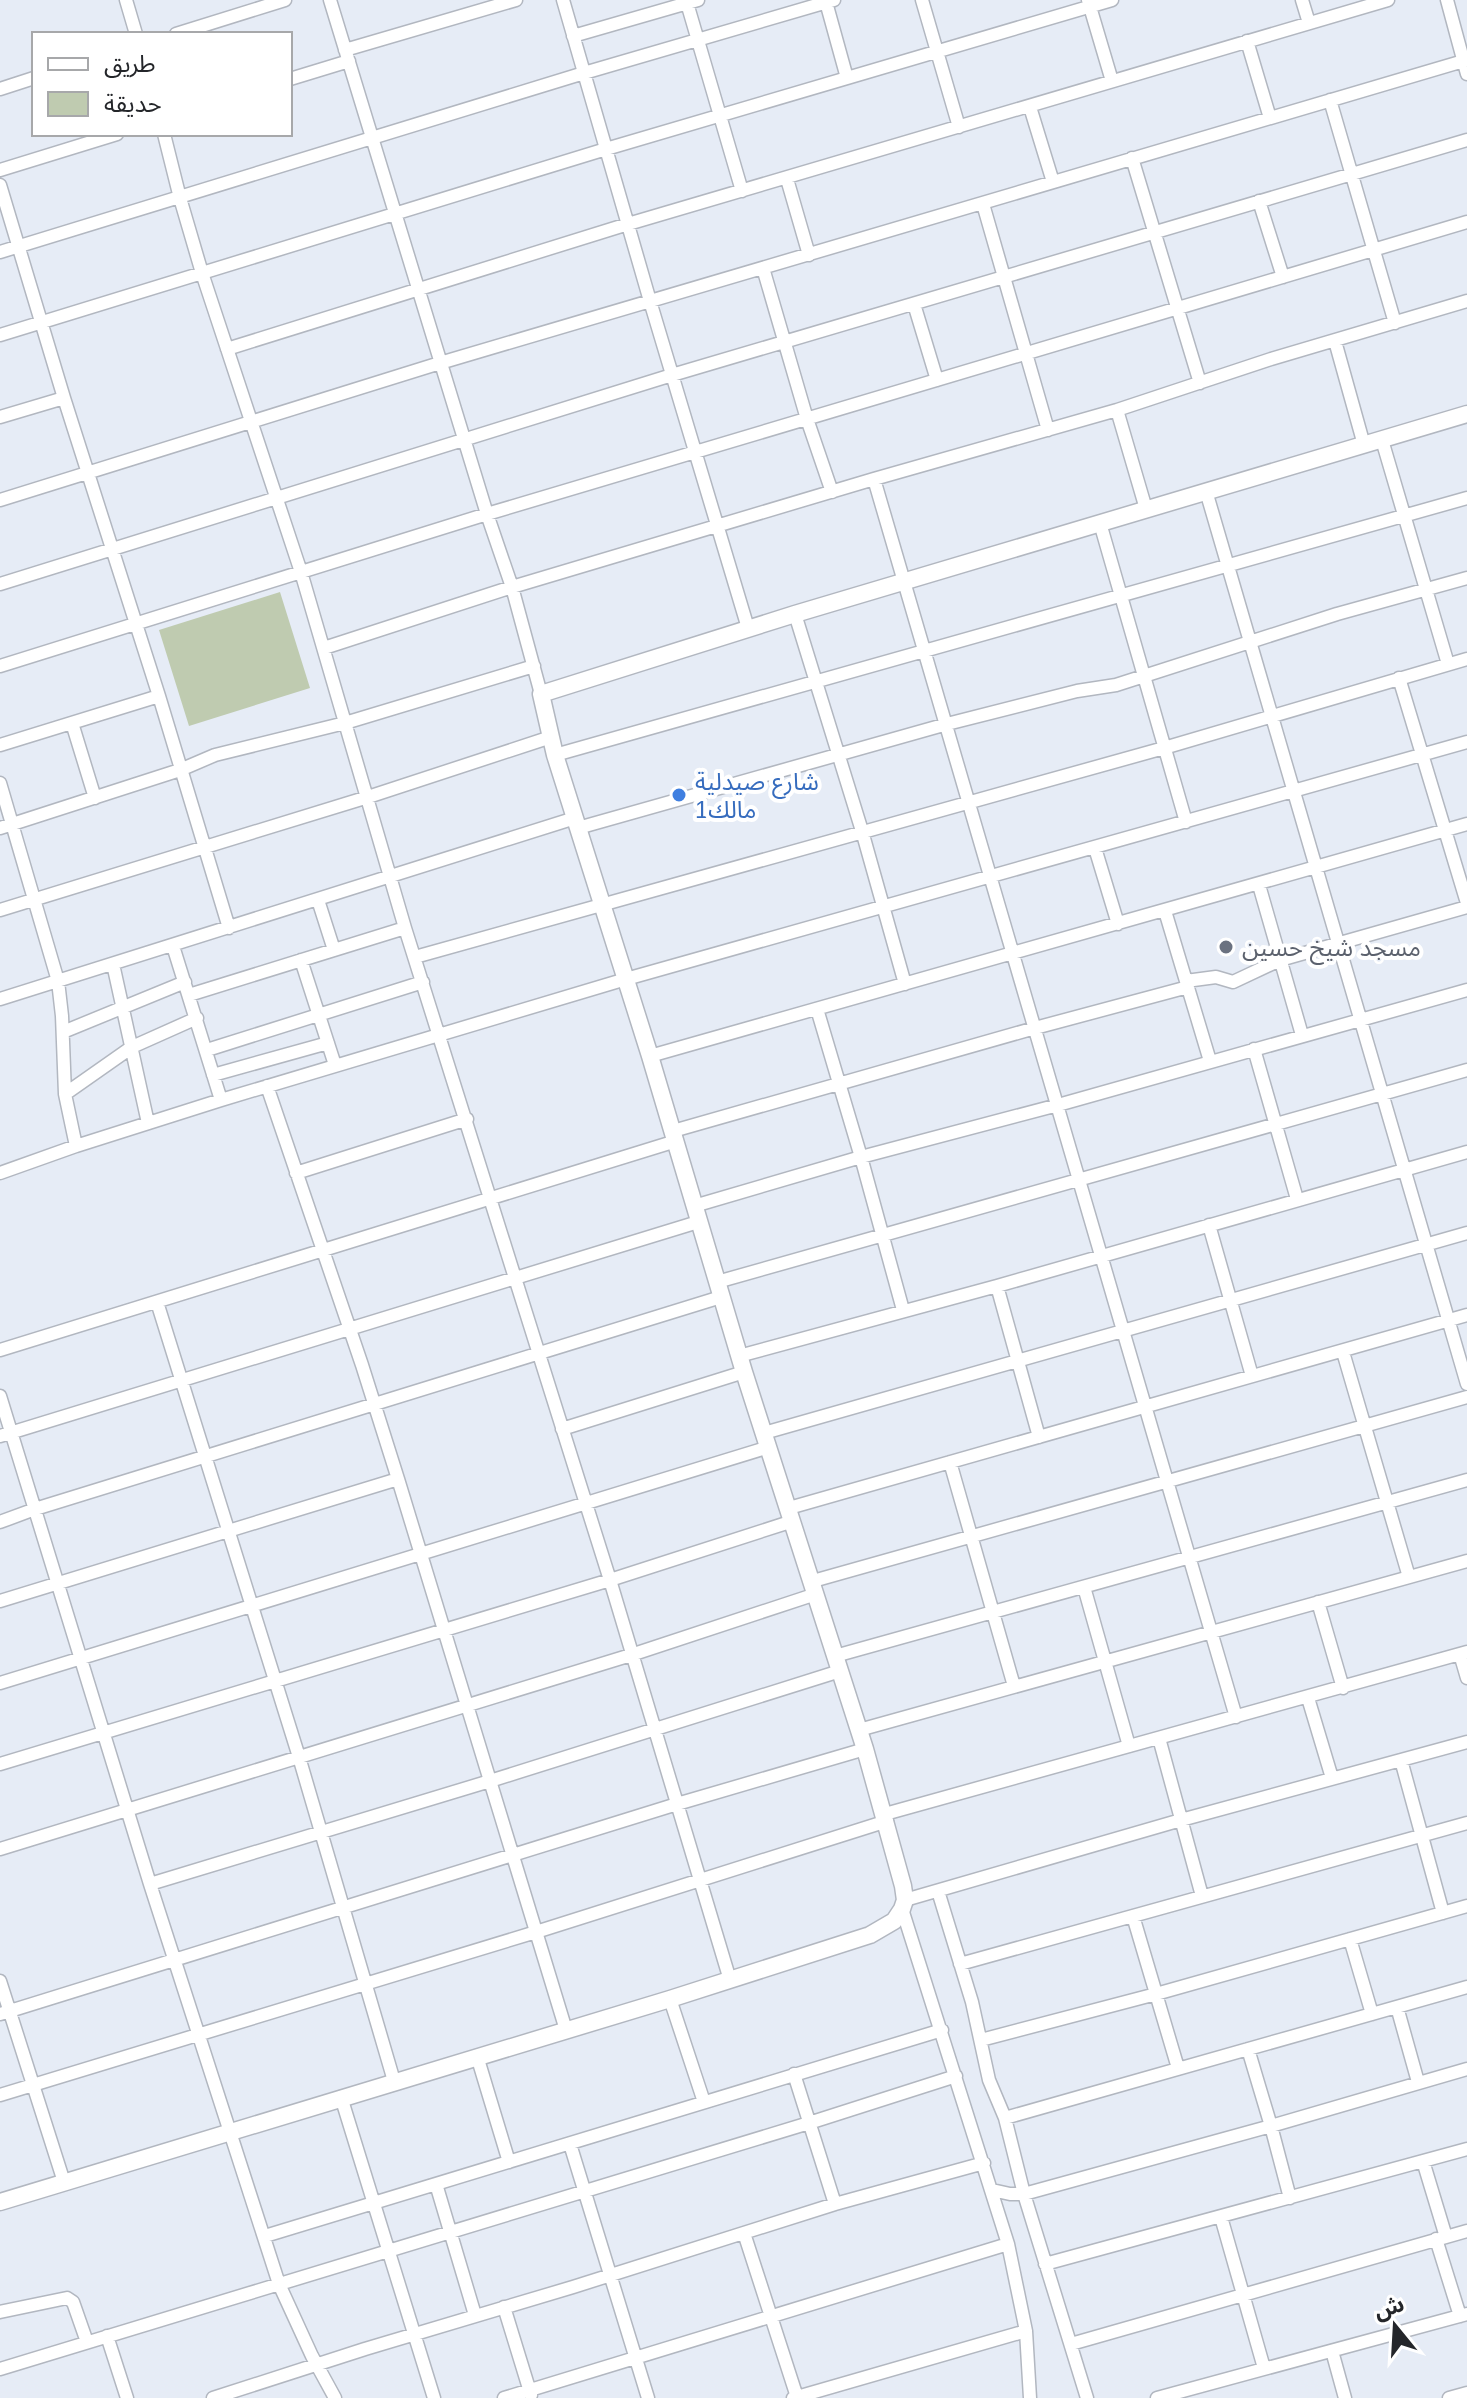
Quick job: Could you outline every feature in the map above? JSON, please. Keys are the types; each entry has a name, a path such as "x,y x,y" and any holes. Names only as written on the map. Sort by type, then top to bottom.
{"main road":[{"path":"0,2202 670,1999 870,1935 894,1921 904,1904 886,1818 739,1356 650,1056 555,755 541,694 748,628 1467,414"}],"street":[{"path":"126,0 135,32"},
{"path":"182,32 285,0"},
{"path":"330,0 440,363 512,587 541,694"},
{"path":"292,78 347,55 516,0"},
{"path":"563,0 748,628"},
{"path":"922,0 959,127"},
{"path":"0,335 1089,3 1112,0"},
{"path":"1302,0 1309,23"},
{"path":"227,349 628,224 1388,0"},
{"path":"0,500 440,363 1330,100 1466,65 1447,0"},
{"path":"0,252 830,1 847,78"},
{"path":"573,36 693,2 698,40 742,191"},
{"path":"1089,3 1112,81"},
{"path":"1247,41 1270,118"},
{"path":"0,89 32,79"},
{"path":"1330,100 1395,323"},
{"path":"1030,107 1053,182"},
{"path":"0,170 110,136"},
{"path":"164,136 202,273 301,572 405,928 610,1580 730,1980"},
{"path":"0,584 672,375 1467,140"},
{"path":"1132,158 1200,383"},
{"path":"787,179 809,255"},
{"path":"0,185 229,928"},
{"path":"1259,201 1283,277"},
{"path":"983,204 1048,430"},
{"path":"0,666 487,514 1467,222"},
{"path":"763,268 807,419 832,492"},
{"path":"324,648 512,587 1117,410 1271,359 1467,301"},
{"path":"914,304 937,380"},
{"path":"1335,341 1364,445"},
{"path":"0,417 64,398"},
{"path":"1117,410 1146,509"},
{"path":"1382,440 1448,664"},
{"path":"874,479 1236,1717"},
{"path":"1206,491 1467,1384"},
{"path":"555,755 1467,498"},
{"path":"1100,523 1186,822"},
{"path":"0,999 391,876 947,724 1077,691 1116,685 1249,641 1467,578"},
{"path":"795,614 905,984"},
{"path":"415,957 1164,748 1467,659"},
{"path":"6,826 180,770 215,755 345,723 534,666"},
{"path":"0,1350 491,1199 838,1084 1187,984 1216,977 1233,982 1280,960 1467,905 1399,678"},
{"path":"0,745 159,696"},
{"path":"72,723 95,798"},
{"path":"0,910 368,797 551,737"},
{"path":"0,1173 221,1100 626,979 1467,742"},
{"path":"0,783 6,826 34,899 58,981 65,1094 76,1146"},
{"path":"650,1056 1467,824"},
{"path":"1095,848 1118,924"},
{"path":"1259,885 1302,1035"},
{"path":"318,900 334,950"},
{"path":"1165,911 1210,1061"},
{"path":"63,1032 187,988 301,960 405,928"},
{"path":"173,946 221,1100"},
{"path":"301,960 335,1065"},
{"path":"113,964 148,1123"},
{"path":"207,1050 423,982"},
{"path":"5,1435 515,1277 861,1157 1467,990"},
{"path":"817,1009 903,1310"},
{"path":"65,1094 132,1047 197,1018"},
{"path":"213,1075 328,1043"},
{"path":"1254,1049 1297,1199"},
{"path":"0,1522 539,1354 883,1234 1467,1070"},
{"path":"267,1086 375,1404 566,2030"},
{"path":"296,1173 467,1119"},
{"path":"739,1356 1467,1152"},
{"path":"1209,1225 1252,1376"},
{"path":"0,1683 584,1503 766,1440 1018,1361 1467,1233"},
{"path":"997,1286 1039,1437"},
{"path":"157,1302 299,1757 394,2081"},
{"path":"0,1764 610,1580 791,1514 950,1462 1467,1315"},
{"path":"1343,1352 1409,1577"},
{"path":"562,1429 744,1372"},
{"path":"0,1396 5,1435 35,1509 174,1961 279,2284 335,2398"},
{"path":"0,1849 631,1655 814,1588 971,1537 1467,1397"},
{"path":"950,1462 1014,1686"},
{"path":"0,1601 398,1479"},
{"path":"150,1884 490,1781 993,1612 1467,1480"},
{"path":"859,1730 1467,1561"},
{"path":"1084,1587 1129,1746"},
{"path":"1318,1602 1343,1688"},
{"path":"0,2095 536,1932 886,1818 1129,1746 1464,1653 1467,1678"},
{"path":"1308,1698 1332,1778"},
{"path":"1159,1738 1202,1896"},
{"path":"1030,2398 1026,2331 1008,2244 904,1904 938,1891 1181,1820 1467,1742"},
{"path":"5,2013 677,1804 865,1749"},
{"path":"1401,1760 1443,1913"},
{"path":"960,1964 1467,1823"},
{"path":"938,1891 981,2040 989,2080 1005,2118 1024,2194 1087,2398"},
{"path":"981,2040 1467,1906"},
{"path":"1133,1916 1178,2068"},
{"path":"1350,1939 1372,2014"},
{"path":"0,1981 5,2013 33,2085 64,2182"},
{"path":"1005,2118 1467,1987"},
{"path":"670,1999 704,2102"},
{"path":"1397,2007 1418,2082"},
{"path":"265,2236 942,2030"},
{"path":"1248,2049 1290,2198"},
{"path":"477,2056 509,2162"},
{"path":"992,2190 1024,2194 1467,2069"},
{"path":"794,2074 835,2204"},
{"path":"0,2369 956,2076"},
{"path":"341,2097 434,2398"},
{"path":"570,2144 648,2398"},
{"path":"1045,2264 1467,2149"},
{"path":"1157,2398 1464,2315 1441,2238 1423,2161"},
{"path":"220,2397 316,2364 835,2204 984,2163"},
{"path":"436,2184 475,2315"},
{"path":"1221,2217 1264,2368"},
{"path":"1071,2344 1467,2231"},
{"path":"744,2233 795,2397 1026,2331"},
{"path":"504,2398 531,2394 636,2358 1008,2244"},
{"path":"0,2312 67,2298 73,2302 87,2342"},
{"path":"504,2307 531,2394"},
{"path":"107,2336 127,2398"},
{"path":"1332,2351 1345,2398"},
{"path":"1449,2398 1467,2393"}],"green space":[{"path":"280,592 310,688 189,726 159,630"}],"place":[{"name":"شارع صيدلية مالك1","path":"679,795"},
{"name":"مسجد شيخ حسين","path":"1226,947"}]}
